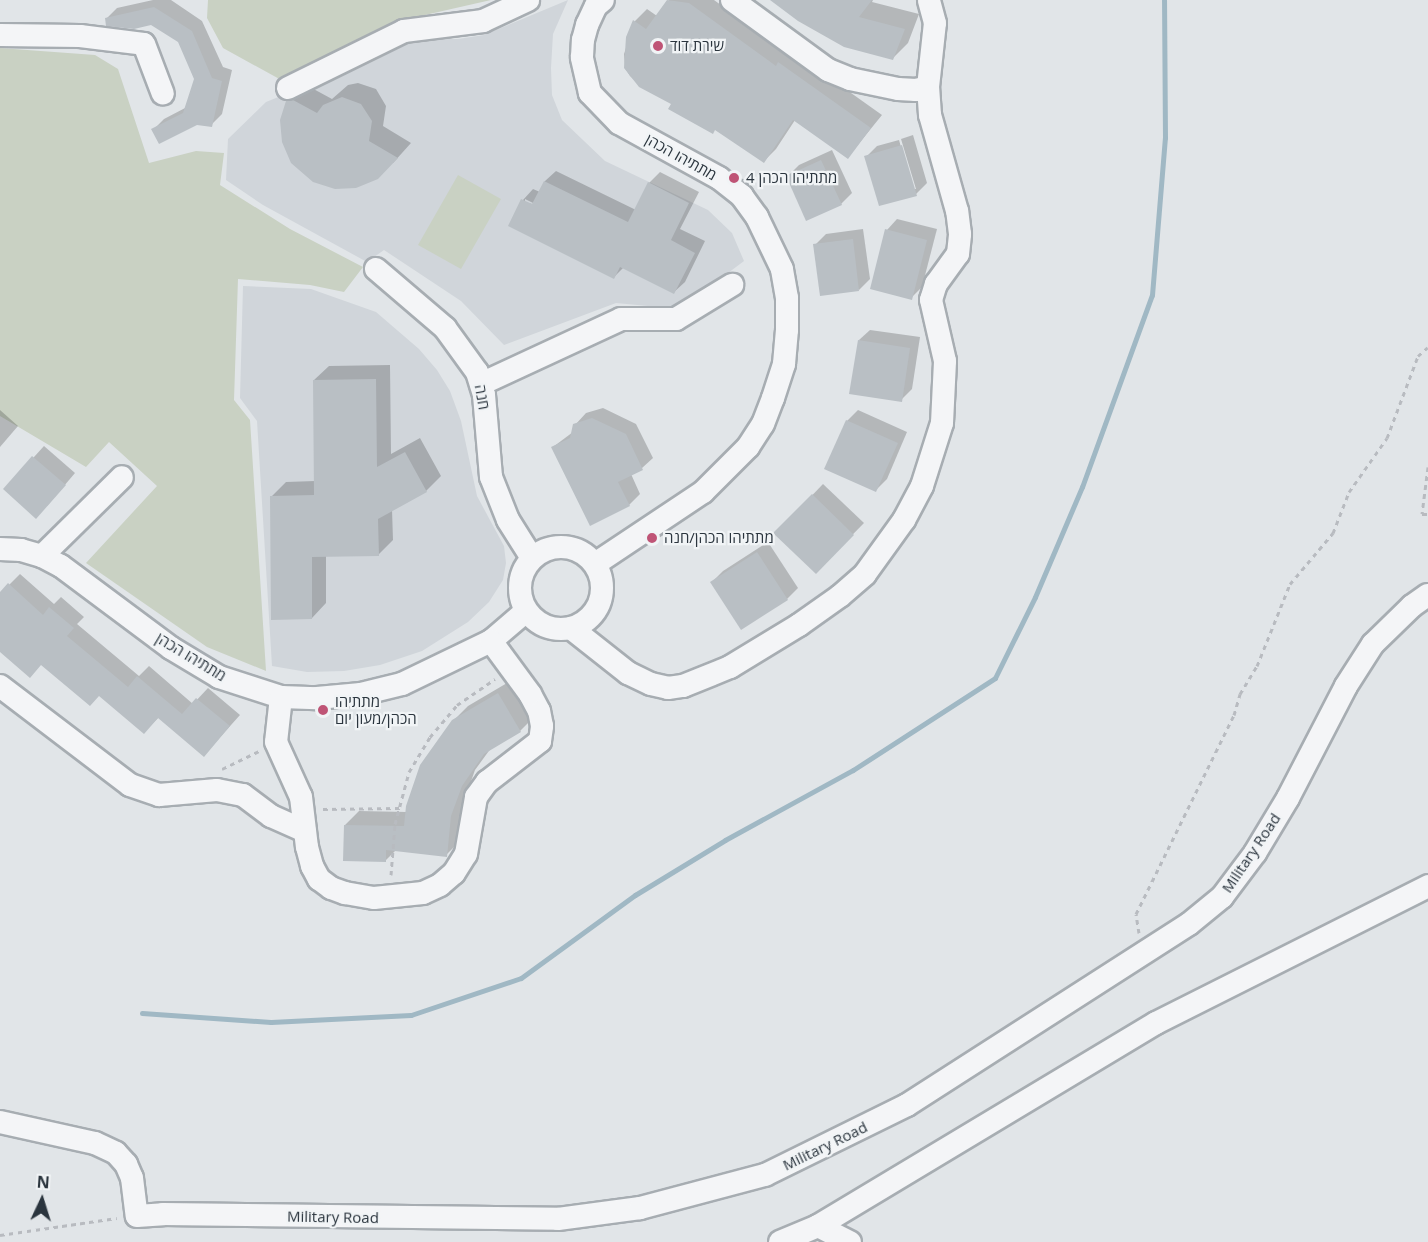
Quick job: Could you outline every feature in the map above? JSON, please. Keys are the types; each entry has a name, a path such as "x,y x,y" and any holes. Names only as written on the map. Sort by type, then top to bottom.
{"street":[{"path":"288,88 404,31 483,21 528,0"},
{"name":"מתתיהו הכהן","path":"595,564 703,492 748,447 763,424 773,398 784,364 787,330 787,298 782,269 757,217 742,196 719,178 619,123 590,93 583,67 583,40 596,6 603,0"},
{"path":"732,0 828,70 850,79 898,89 916,90 928,87"},
{"path":"572,628 628,673 651,684 668,688 683,686 730,667 800,626 865,574 893,538 922,486 942,423 945,361 931,300 936,285 958,254 957,211 930,115 928,87 935,23 929,0"},
{"path":"0,35 80,36 144,44 163,94"},
{"name":"חנה","path":"376,269 445,328 477,372 481,384 491,477 508,520 532,558"},
{"path":"481,384 621,318 676,319 732,285"},
{"path":"42,556 122,477"},
{"path":"556,547 570,548 584,554 595,564 602,580 602,594 594,614 572,628 554,629 536,621 526,611 520,599 519,585 532,558 544,550 556,547"},
{"name":"מתתיהו הכהן","path":"0,549 21,550 42,556 61,566 171,648 219,677 281,698 361,694 402,684 491,641 526,611"},
{"name":"Military Road","path":"137,1216 163,1214 558,1219 640,1208 688,1198 765,1175 907,1105 1144,954 1189,924 1222,897 1255,853 1346,686 1373,644 1412,606 1428,595"},
{"path":"281,698 276,742 301,798 312,866 319,879 331,888 345,893 389,898 423,893 440,885 454,873 466,854 476,797 487,782 540,741 542,726 539,711 530,694 491,641"},
{"path":"0,686 130,785 159,795 217,790 243,795 271,816 303,820"},
{"path":"780,1242 818,1226 1156,1023 1428,886"},
{"path":"0,1122 94,1143 116,1153 126,1164 132,1179 137,1216"},
{"path":"818,1226 850,1242"}],"path":[{"path":"1144,954 1136,914 1234,715 1240,694 1257,666 1290,584 1333,533 1349,492 1387,438 1418,356 1428,347"},
{"path":"1428,467 1422,514 1428,514"},
{"path":"389,898 395,824 409,772 430,737 457,705 511,668"},
{"path":"214,773 276,742"},
{"path":"303,820 400,808"},
{"path":"0,1236 137,1216"}],"shaded area":[{"path":"208,0 491,0 403,20 283,81 223,48 207,18"},
{"path":"568,0 553,34 551,68 552,95 562,120 605,161 708,210 732,233 744,261 680,309 616,303 504,345 461,301 384,250 367,262 263,205 226,180 228,139 266,102 363,63 413,39 458,39 484,35"},
{"path":"0,48 95,55 118,69 149,163 196,151 224,153 220,185 290,229 363,267 344,292 310,285 238,279 234,400 250,420 266,671 207,647 86,563 157,486 109,442 86,467 0,416"},
{"path":"458,175 501,199 461,269 418,245"},
{"path":"243,286 311,289 376,312 419,349 437,370 450,391 461,421 477,496 504,546 506,563 503,580 489,602 468,622 422,651 380,665 344,671 307,672 272,666 257,421 240,398"}],"building":[{"path":"667,0 689,3 776,66 778,62 871,128 848,159 793,120 764,163 715,130 713,134 668,109 671,104 639,87 624,68 626,37 633,20 646,29"},
{"path":"770,0 872,0 859,17 905,29 893,60 844,47 798,21"},
{"path":"154,7 192,31 212,78 222,81 212,127 197,125 159,144 151,129 183,113 194,79 178,42 151,25 134,29 106,26 105,18"},
{"path":"342,97 361,104 372,121 369,141 398,158 378,179 356,188 335,189 313,182 291,163 282,142 280,120 286,101 293,100 317,113 323,105"},
{"path":"902,145 917,196 879,206 864,156"},
{"path":"821,160 842,205 806,221 786,176"},
{"path":"544,181 628,222 648,182 689,203 671,240 695,253 674,294 620,267 614,279 508,226 521,199 532,204"},
{"path":"885,229 927,240 912,300 870,289"},
{"path":"853,239 859,291 820,296 813,244"},
{"path":"858,340 910,348 902,402 849,394"},
{"path":"376,379 377,467 405,452 427,492 378,519 379,556 312,557 312,619 271,620 270,496 314,495 313,380"},
{"path":"592,418 626,434 643,470 618,482 630,506 590,526 551,447 570,438 573,424"},
{"path":"846,420 898,443 876,492 824,469"},
{"path":"32,456 66,485 36,519 3,489"},
{"path":"812,494 854,535 816,574 773,533"},
{"path":"757,552 788,600 741,630 710,582"},
{"path":"8,583 43,615 49,607 74,628 67,636 128,687 137,676 182,714 196,698 230,726 204,757 158,718 144,734 99,696 90,706 41,665 30,678 0,652 0,592"},
{"path":"498,693 521,732 484,754 462,786 451,816 447,857 386,850 386,862 343,861 344,825 404,826 406,806 420,765 452,720"}],"waterway":[{"path":"142,1013 271,1022 411,1015 521,978 635,895 725,840 853,770 995,678 1035,597 1082,487 1152,295 1165,138 1164,0"}],"place":[{"name":"שירת דוד","path":"658,46"},
{"name":"מתתיהו הכהן 4","path":"734,178"},
{"name":"מתתיהו הכהן/חנה","path":"652,538"},
{"name":"מתתיהו הכהן/מעון יום","path":"323,710"}]}
